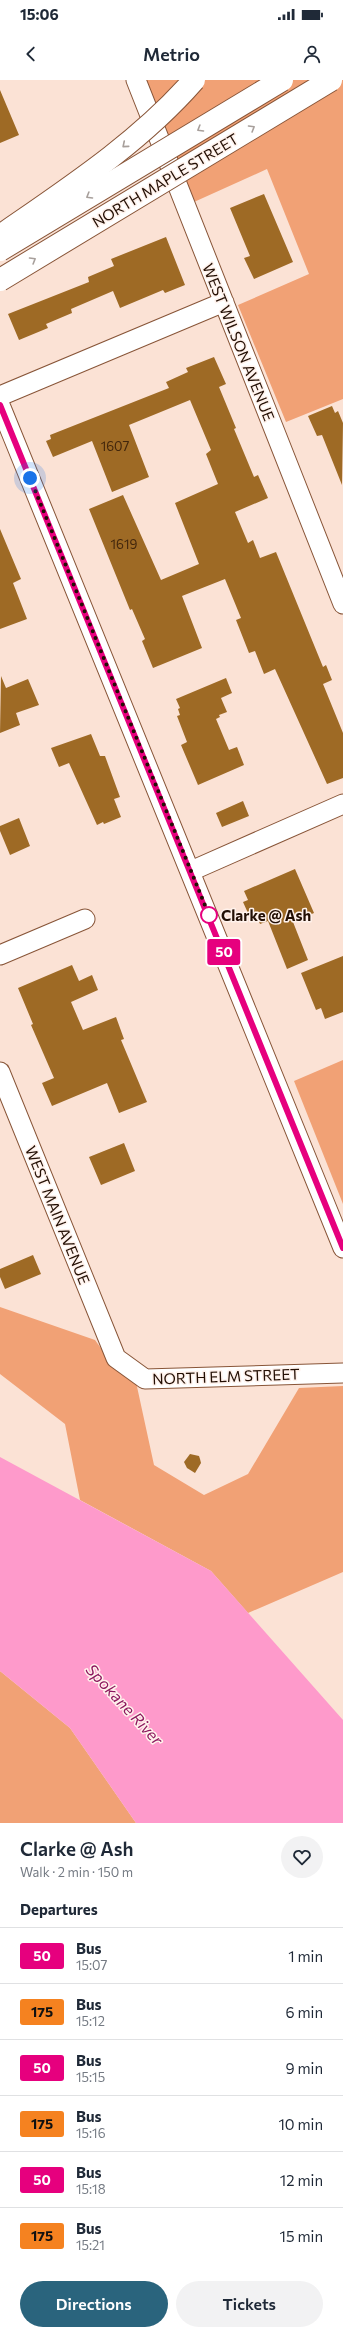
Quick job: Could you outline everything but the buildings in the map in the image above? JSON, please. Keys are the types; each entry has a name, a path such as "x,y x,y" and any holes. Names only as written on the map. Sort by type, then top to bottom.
{"main road":[{"path":"0,236 116,153 174,103 194,80"},
{"name":"NORTH MAPLE STREET","path":"0,250 282,80"},
{"name":"NORTH MAPLE STREET","path":"0,280 331,80"}],"street":[{"name":"WEST WILSON AVENUE","path":"136,80 343,604"},
{"path":"0,396 224,302"},
{"path":"0,405 191,871 343,1248"},
{"path":"191,871 343,804"},
{"path":"0,955 85,919"},
{"name":"WEST MAIN AVENUE","path":"0,1072 116,1358"},
{"name":"NORTH ELM STREET","path":"116,1358 145,1379 343,1373"}],"shaded area":[{"path":"143,80 343,80 343,399 286,422 238,305 309,274 267,169 194,202"},
{"path":"343,1060 343,1204 294,1081"},
{"path":"0,1307 95,1340 111,1362 136,1382 154,1465 204,1495 248,1474 299,1388 343,1386 343,1572 248,1613 211,1571 80,1500 65,1424 0,1374"},
{"path":"0,1671 70,1728 136,1823 0,1823"}],"water":[{"name":"Spokane River","path":"0,1457 211,1571 343,1720 343,1823 136,1823 70,1728 0,1671"}],"bus line":[{"name":"50","path":"0,405 191,871 343,1248"}],"place":[{"name":"Clarke @ Ash","path":"209,915"}],"route":[{"path":"30,478 209,915"}]}
